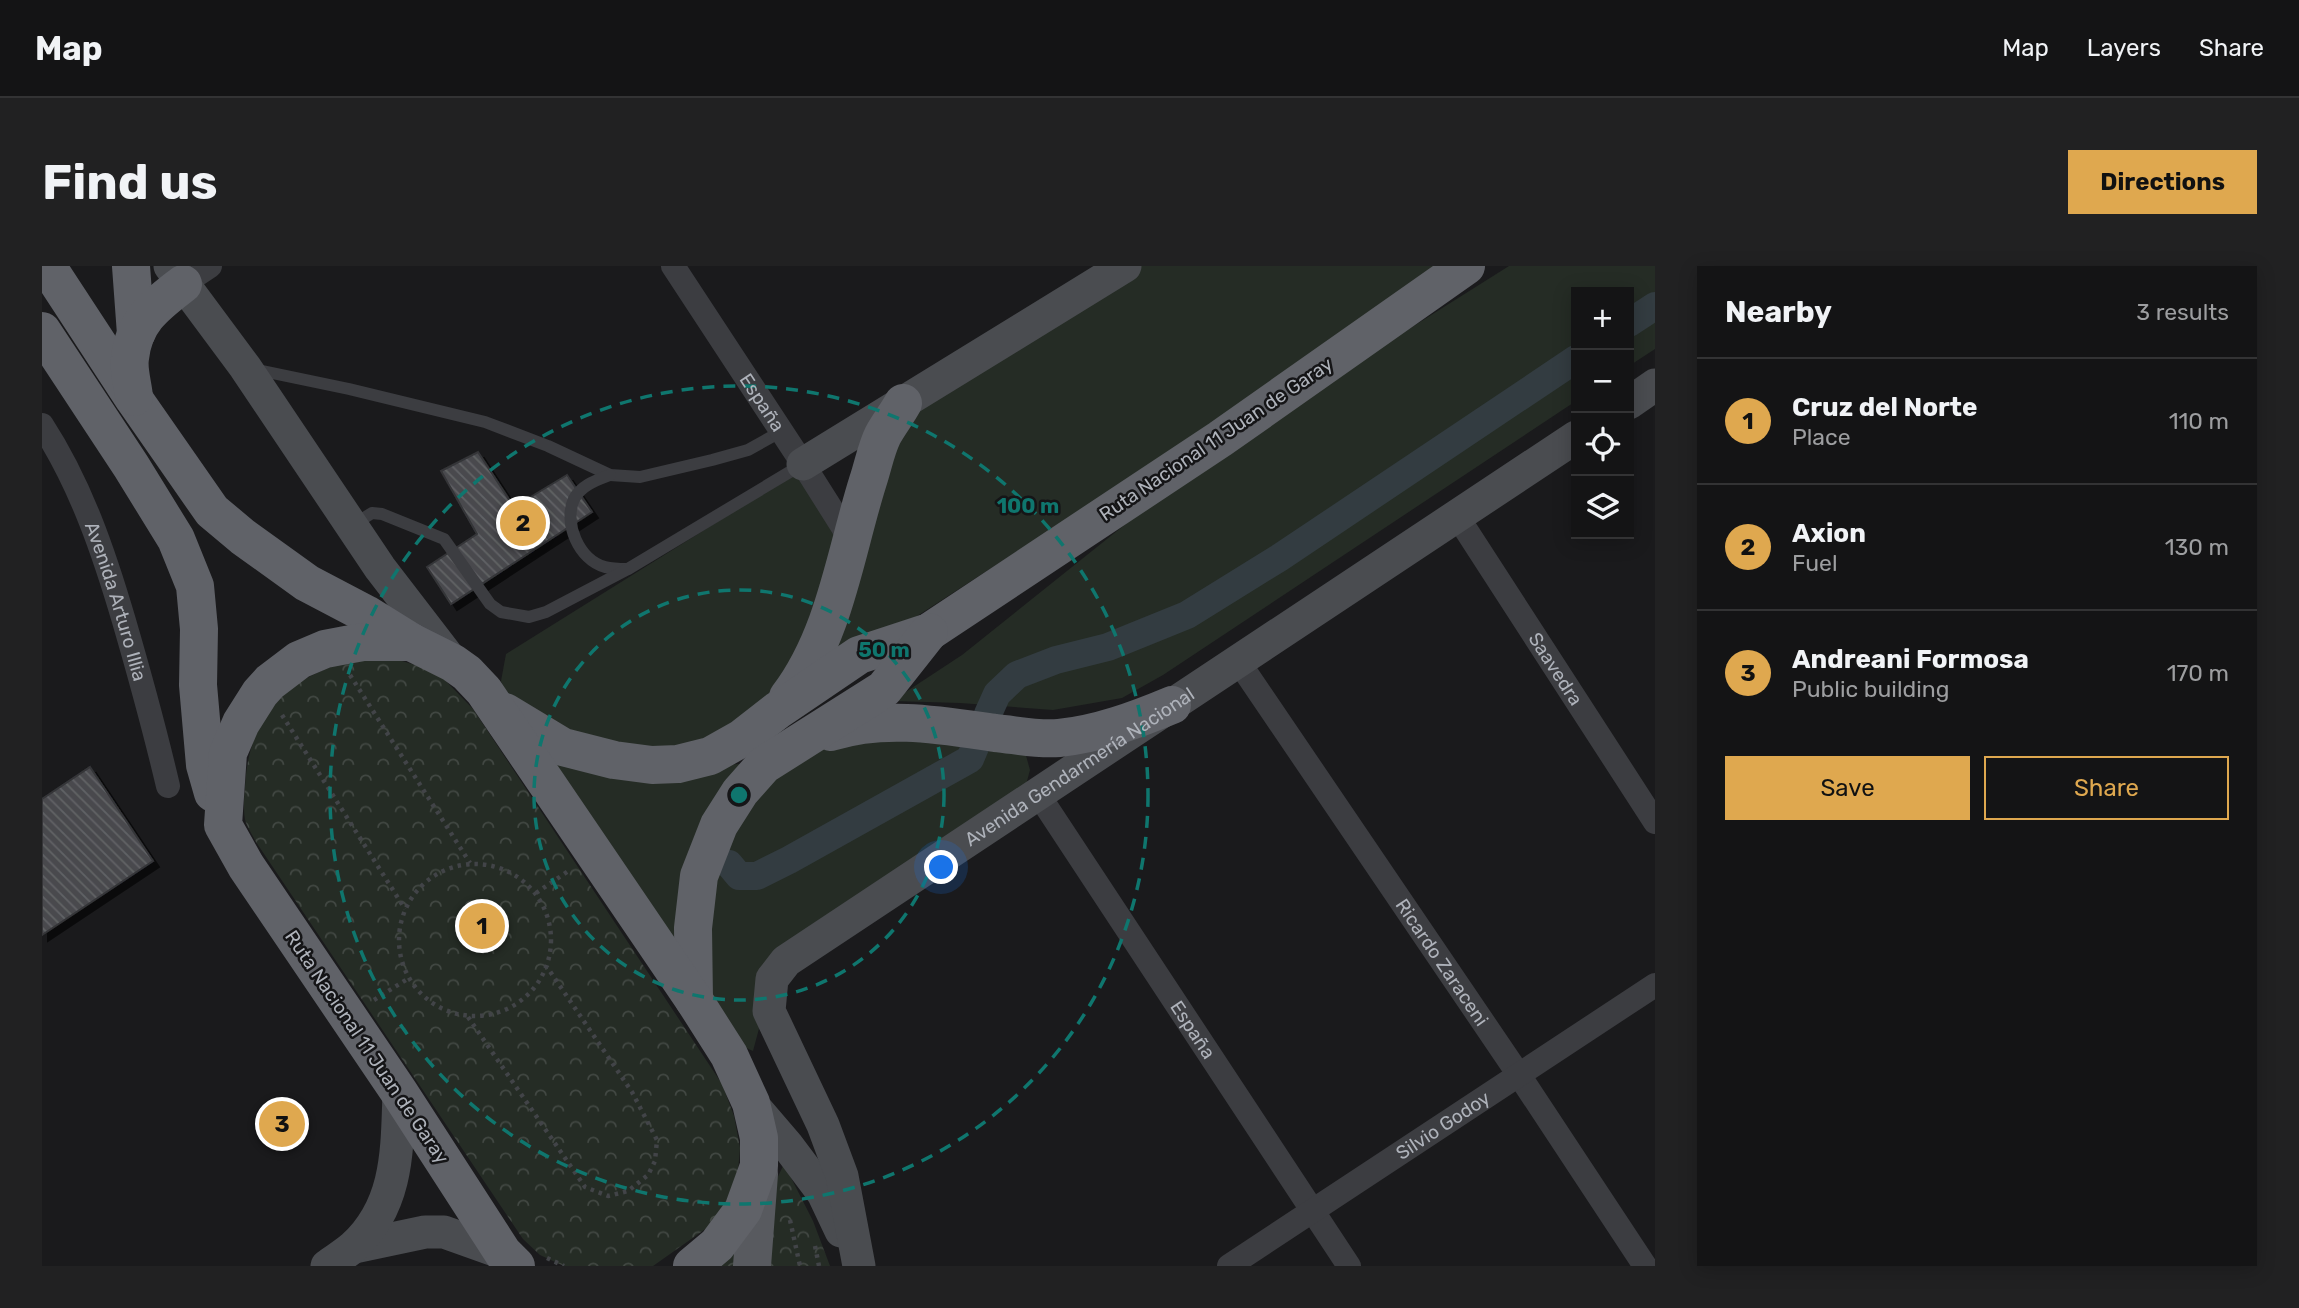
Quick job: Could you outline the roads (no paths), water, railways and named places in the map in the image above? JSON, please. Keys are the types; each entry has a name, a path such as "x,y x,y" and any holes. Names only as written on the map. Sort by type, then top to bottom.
{"highway":[{"name":"Ruta Nacional 11 Juan de Garay","path":"47,266 134,399 212,511 243,537 307,583 453,663 467,673 508,715 563,747 614,760 652,765 678,764 710,756 743,738 778,710 859,655 929,632 1220,439 1466,266"},
{"path":"131,266 136,334"},
{"path":"134,399 129,359 136,334 150,309 188,272"},
{"name":"Ruta Nacional 11 Juan de Garay","path":"42,331 176,539 195,586 199,629 198,684 205,765 223,825 246,866 509,1260"},
{"path":"778,710 801,680 828,624 850,540 883,436 903,403"},
{"name":"Ruta Nacional 11 Juan de Garay","path":"694,1000 693,928 699,876 719,825 740,792 764,765 884,689 929,632"},
{"name":"Ruta Nacional 11 Juan de Garay","path":"223,825 228,753 241,723 270,682 299,660 325,649 363,642 411,642"},
{"name":"Ruta Nacional 11 Juan de Garay","path":"484,691 694,1000 729,1055 751,1103 758,1138 759,1166 743,1210 717,1245 692,1266"},
{"path":"806,740 842,728 881,722 907,722 1026,737 1058,738 1128,723 1172,705"}],"main road":[{"path":"803,464 1125,266"},
{"path":"188,272 245,368 380,568 453,663"},
{"path":"1634,400 1655,385"},
{"name":"Avenida Gendarmería Nacional","path":"859,1266 842,1176 823,1125 769,1011 772,979 786,961 1571,441"},
{"path":"327,1266 354,1247 379,1215 394,1176 399,1092"},
{"path":"751,1103 823,1193 841,1231 853,1266"},
{"path":"752,1266 759,1166"},
{"path":"354,1247 425,1232 444,1232 455,1234 509,1260"}],"street":[{"name":"España","path":"673,266 850,540"},
{"name":"Avenida Arturo Illia","path":"42,425 82,496 113,584 150,708 167,786"},
{"name":"Saavedra","path":"1457,516 1655,822"},
{"name":"Ricardo Zaraceni","path":"1238,661 1645,1266"},
{"name":"España","path":"1038,794 1349,1266"},
{"name":"Silvio Godoy","path":"1229,1266 1655,985"}],"lane":[{"path":"245,368 349,389 485,422 548,446 610,475 640,477 712,460 748,450 782,431"},
{"path":"352,526 372,513 382,514 444,539 490,604 501,612 529,617 546,612 628,569 803,464"},
{"path":"610,475 589,483 575,497 570,518 575,538 586,556 603,567 628,569"}],"waterway":[{"path":"1634,320 1655,306"},
{"path":"988,714 997,694 1017,675 1056,660 1108,647 1187,615 1279,558 1571,362"},
{"path":"729,864 739,876 757,876 970,759 975,747"}],"place":[{"name":"Axion","path":"523,523"},
{"name":"Cruz del Norte","path":"482,926"},
{"name":"Andreani Formosa","path":"282,1124"}]}
